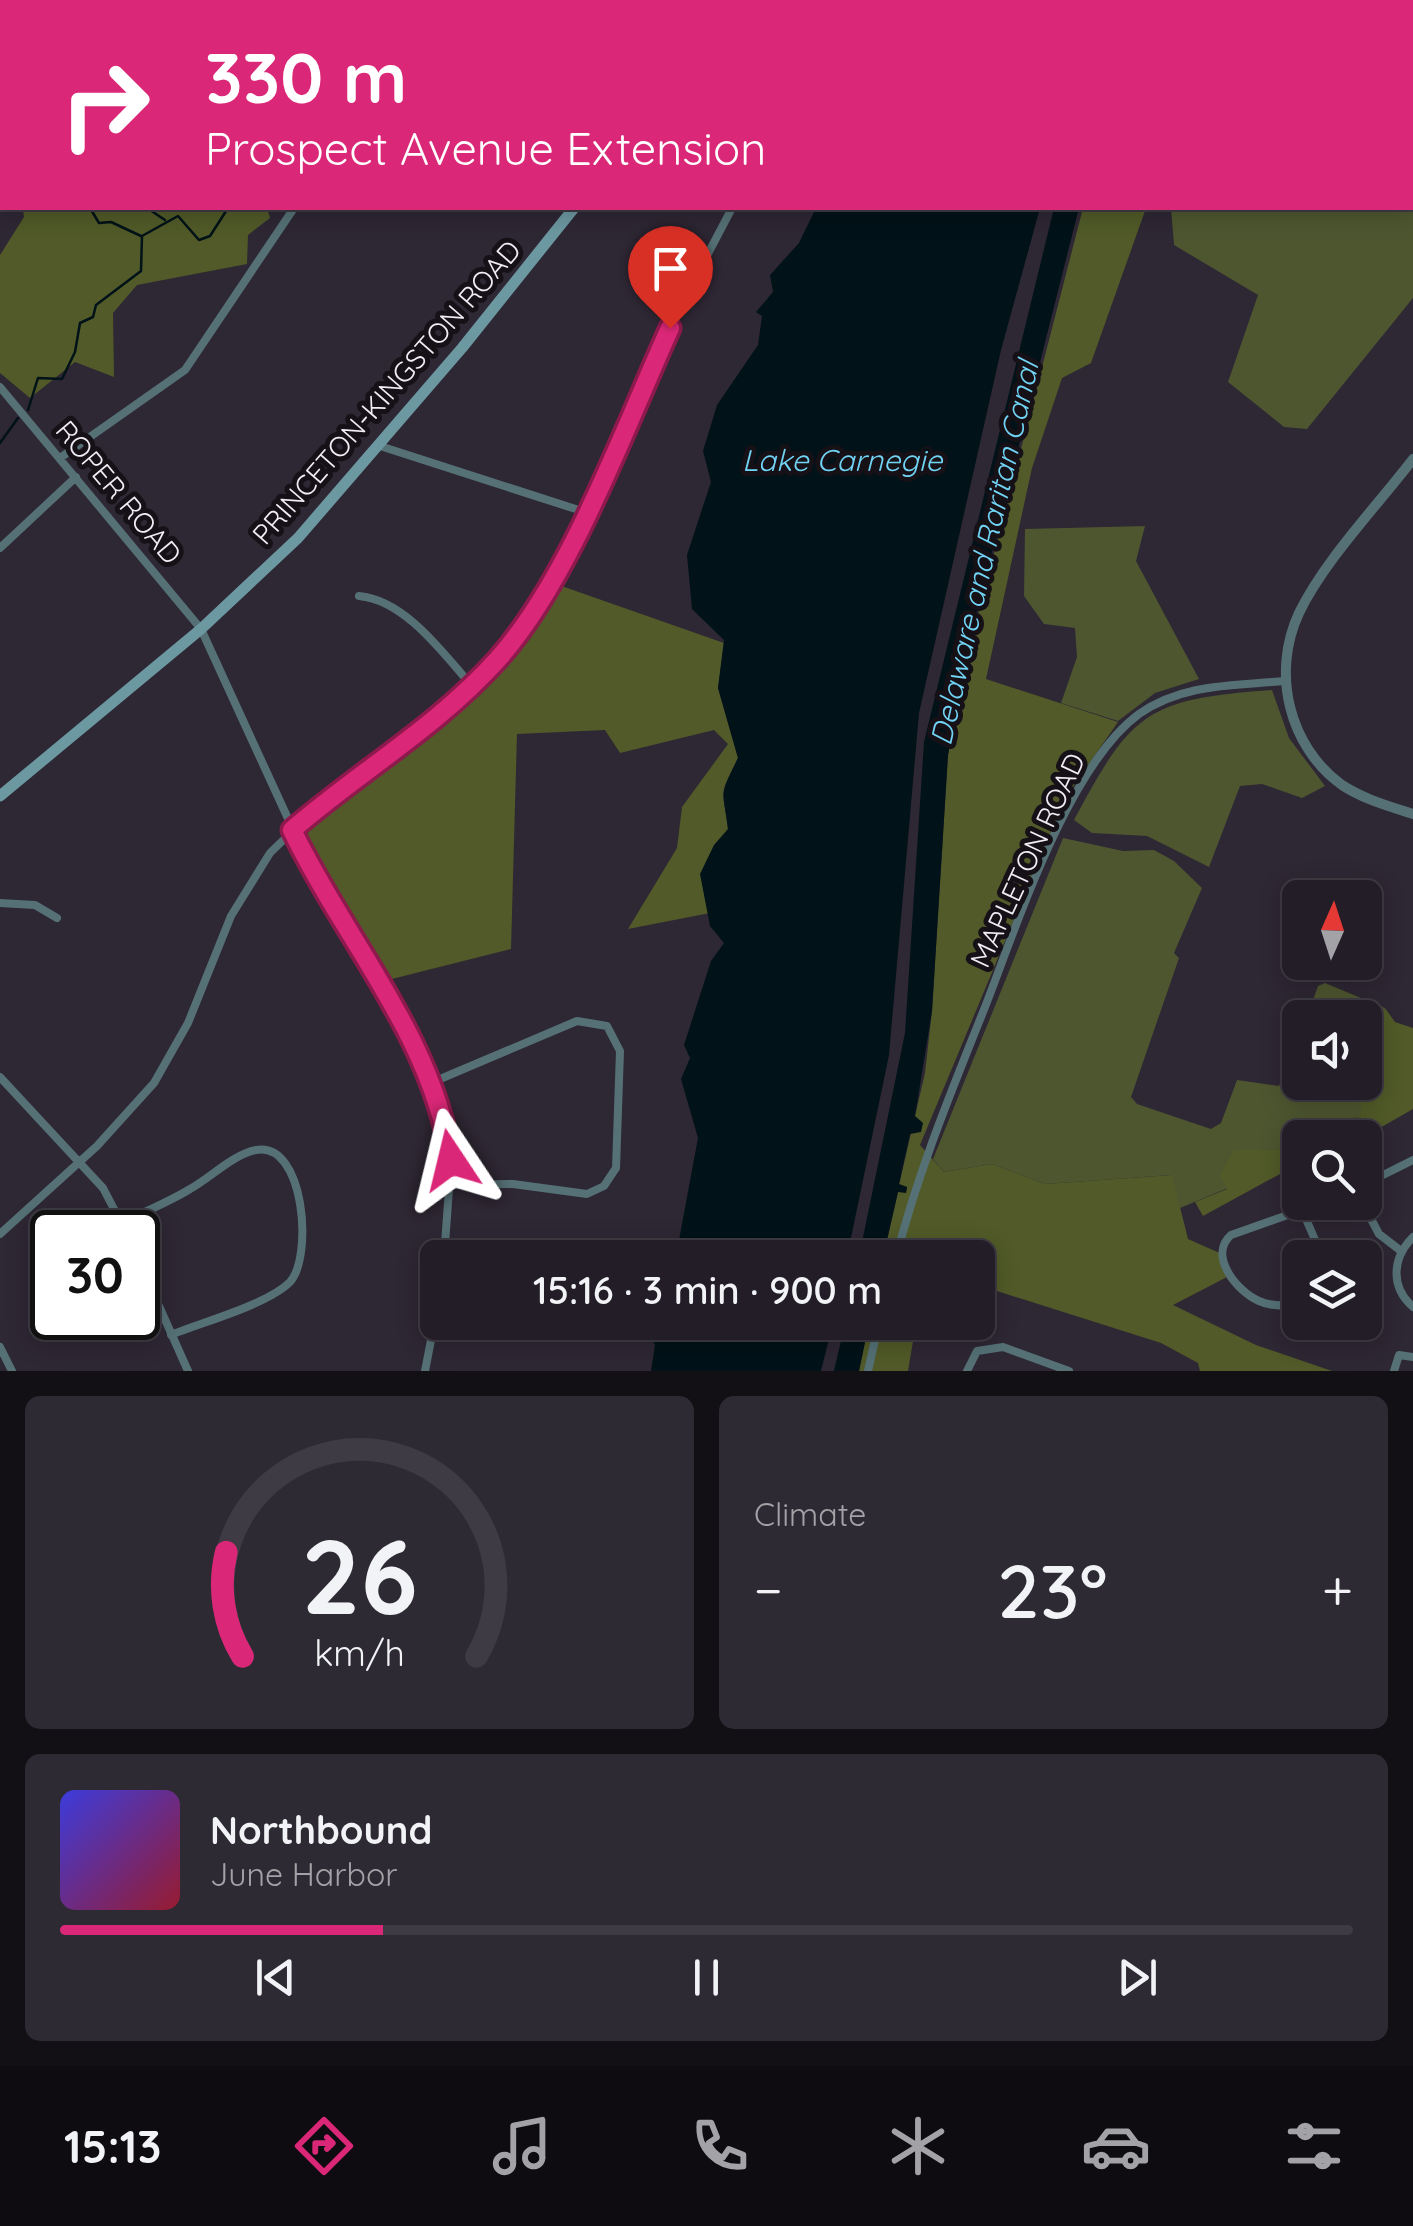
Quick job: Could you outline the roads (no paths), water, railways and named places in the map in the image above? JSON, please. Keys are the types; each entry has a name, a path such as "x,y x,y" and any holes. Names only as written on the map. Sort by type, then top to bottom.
{"main road":[{"name":"PRINCETON-KINGSTON ROAD","path":"0,796 201,629 298,538 380,446 572,210"}],"street":[{"path":"60,458 185,370 293,210"},
{"path":"0,1234 141,1099 169,1061 242,896 292,830 472,686 532,616 585,512 678,309 731,210"},
{"name":"ROPER ROAD","path":"0,387 201,629 324,896 402,1016 433,1082 447,1136 451,1184 446,1240"},
{"path":"380,446 585,512"},
{"path":"1413,459 1305,602 1292,631 1285,681 1296,728 1314,757 1354,792 1413,814"},
{"path":"0,548 76,477"},
{"path":"359,596 376,598 402,614 472,686"},
{"name":"MAPLETON ROAD","path":"901,1240 916,1180 1009,946 1061,826 1103,749 1142,712 1182,693 1285,681"},
{"path":"0,904 35,906 57,918"},
{"path":"433,1082 577,1021 607,1026 619,1046 616,1168 604,1186 587,1194 514,1184 451,1184"},
{"path":"0,1077 103,1188 115,1210"},
{"path":"155,1210 254,1150 276,1152 292,1169 302,1251 294,1277 274,1292 171,1335"},
{"path":"1382,1176 1413,1160"},
{"path":"1282,1217 1231,1236 1221,1253 1234,1280 1252,1298 1282,1306"},
{"path":"1372,1220 1379,1234 1401,1251"},
{"path":"1413,1237 1401,1251 1396,1278 1403,1298 1413,1307"},
{"path":"160,1310 188,1371"},
{"path":"425,1371 431,1340"},
{"path":"868,1371 875,1340"},
{"path":"0,1347 12,1371"},
{"path":"967,1371 976,1351 1003,1347 1069,1371"},
{"path":"1394,1371 1399,1355 1413,1357"}],"water":[{"name":"Lake Carnegie","path":"818,210 1039,210 1001,350 919,713 889,1055 851,1240 679,1240 698,1138 681,1079 690,1058 684,1045 711,961 724,943 710,926 700,874 714,845 728,829 724,794 738,758 718,688 724,640 692,609 687,555 711,482 703,451 717,405 758,345 762,316 756,312 773,292 770,275 799,243"},
{"name":"Delaware and Raritan Canal","path":"1054,210 1078,210 976,615 948,755 932,1011 915,1116 923,1123 921,1132 910,1134 899,1184 907,1187 906,1193 898,1192 887,1240 862,1240 905,1033 924,742"},
{"path":"652,1340 829,1340 821,1371 651,1371 655,1345"},
{"path":"841,1340 865,1340 859,1371 834,1371"}],"waterway":[{"path":"91,210 99,223 111,222 141,236"},
{"path":"150,210 165,220"},
{"path":"28,410 38,378 62,379 75,352 80,323 93,317 96,305 141,271 142,236 178,216 199,240 210,236 227,210"},
{"path":"0,443 18,418"}]}
